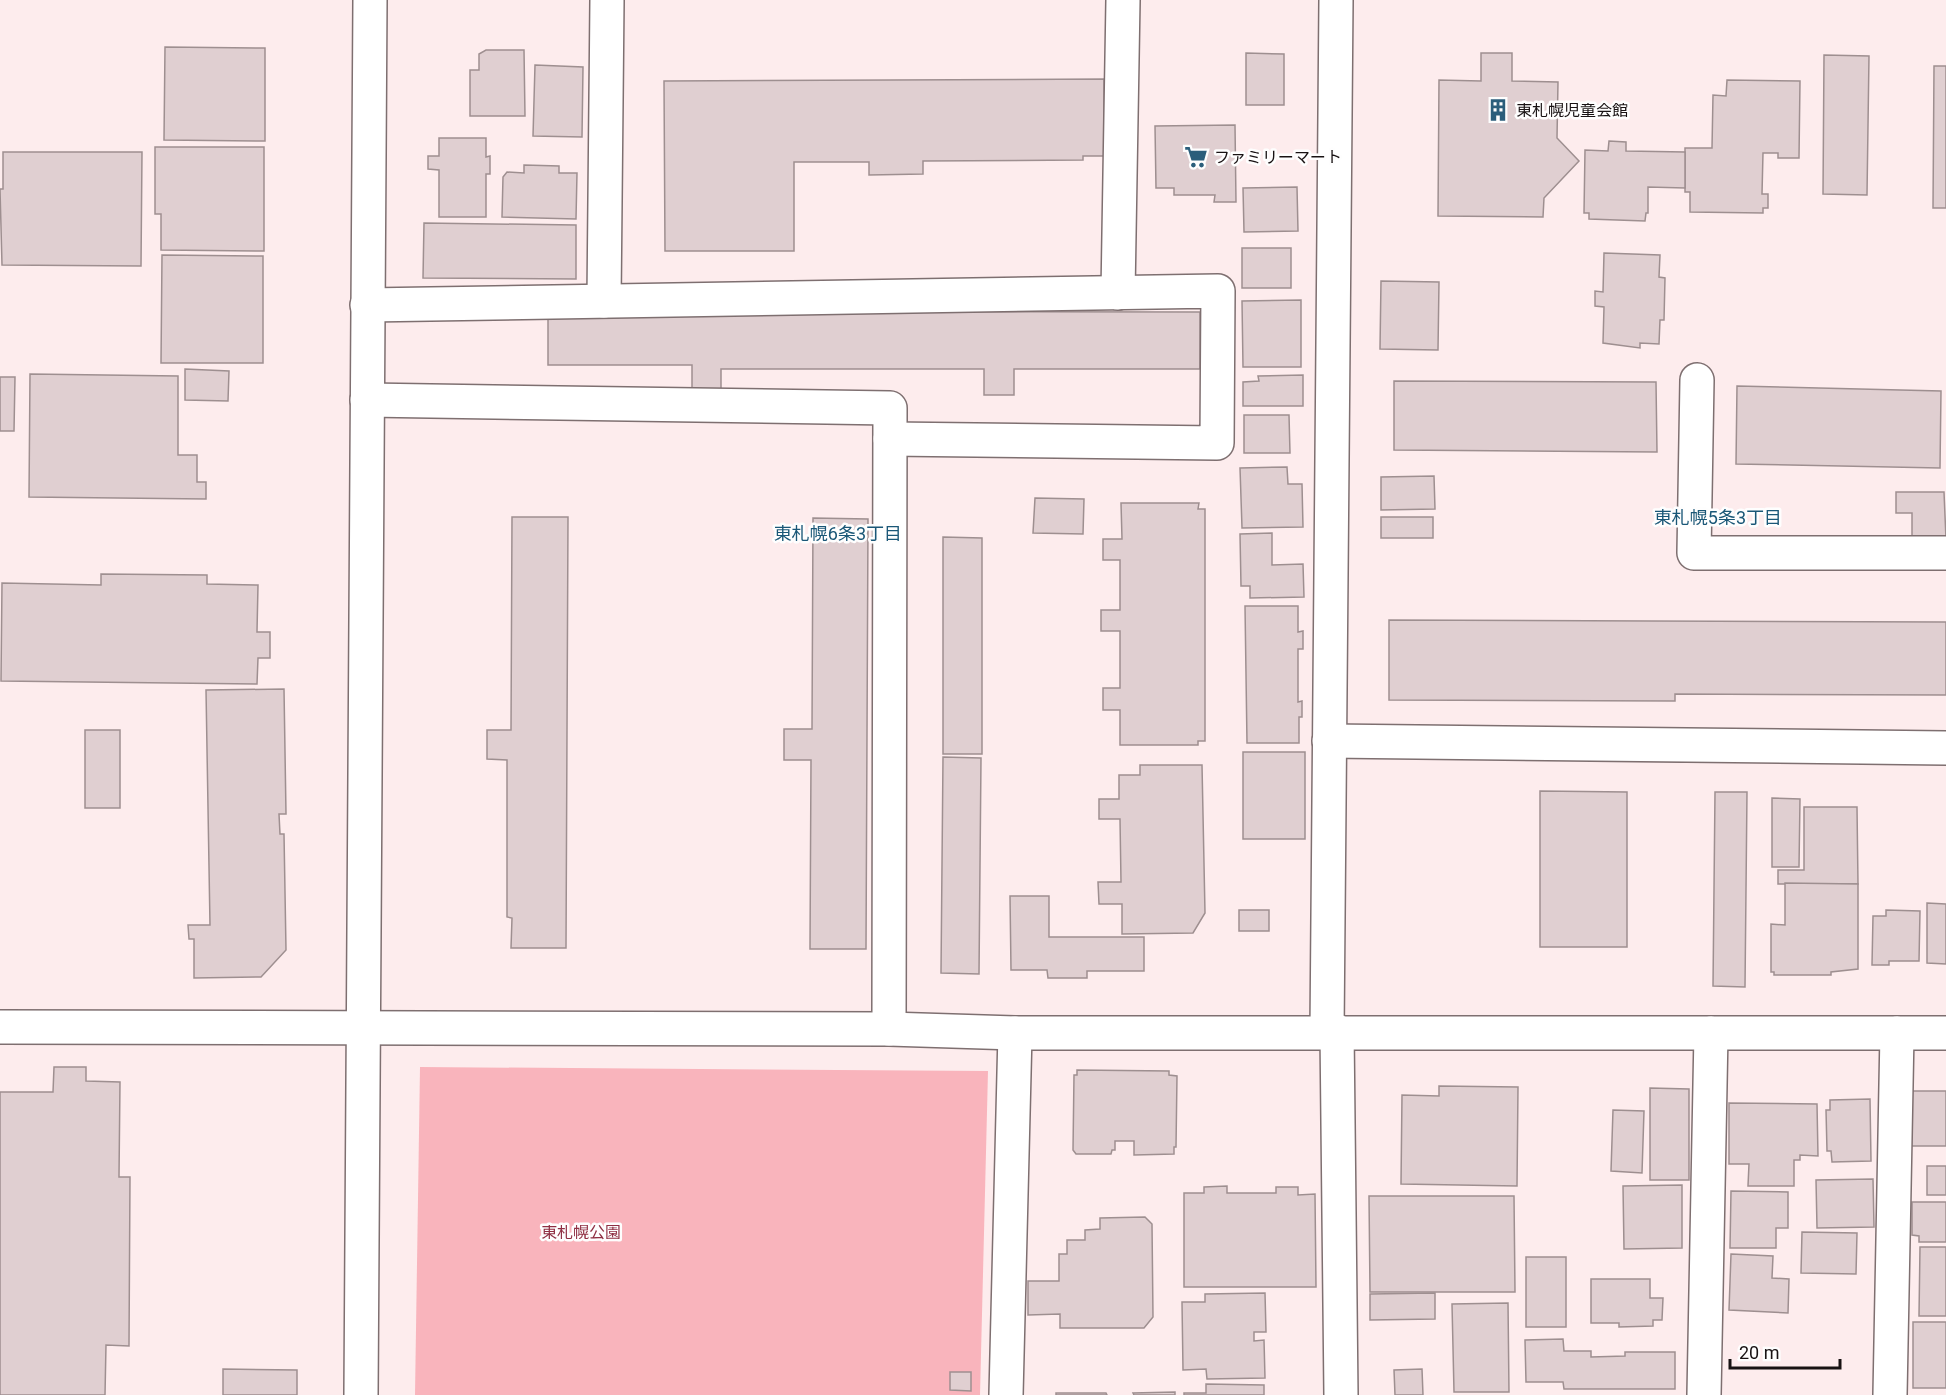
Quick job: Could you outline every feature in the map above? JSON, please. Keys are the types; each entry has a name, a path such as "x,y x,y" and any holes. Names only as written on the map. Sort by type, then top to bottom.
{"street":[{"path":"361,1395 370,0"},
{"path":"604,301 607,0"},
{"path":"1118,293 1123,0"},
{"path":"1336,0 1329,741 1332,1032 1341,1395"},
{"path":"367,305 1218,291 1217,443 890,439"},
{"path":"1697,380 1694,553 1946,553"},
{"path":"367,400 890,408 889,1029"},
{"path":"1329,741 1946,748"},
{"path":"0,1027 889,1029 1015,1033 1946,1033"},
{"path":"1006,1395 1015,1033"},
{"path":"1704,1395 1711,1033"},
{"path":"1890,1395 1897,1033"}],"green space":[{"name":"東札幌公園","path":"420,1067 988,1071 980,1395 415,1395"}],"building":[{"path":"165,47 265,48 265,141 164,140"},
{"path":"486,50 524,50 525,116 470,116 470,70 479,70 479,54"},
{"path":"1246,53 1284,54 1284,105 1246,105"},
{"name":"東札幌児童会館","path":"1481,53 1512,53 1512,81 1558,82 1557,138 1579,161 1544,198 1543,217 1438,216 1439,80 1481,81"},
{"path":"1824,55 1869,56 1867,195 1823,194"},
{"path":"535,65 583,67 582,137 533,136"},
{"path":"1934,66 1946,66 1946,208 1933,208"},
{"path":"1104,79 1104,156 1083,156 1083,160 923,161 923,174 869,175 869,162 794,162 794,251 665,251 664,81"},
{"path":"1727,80 1800,81 1799,158 1778,158 1778,153 1763,153 1762,194 1768,194 1768,208 1763,208 1763,213 1690,212 1690,192 1685,192 1685,148 1712,148 1713,95 1726,96"},
{"name":"ファミリーマート","path":"1235,125 1236,202 1214,202 1215,195 1174,195 1174,188 1156,188 1155,126"},
{"path":"439,138 486,138 486,157 490,156 490,174 486,174 486,217 439,217 439,170 428,169 428,156 439,156"},
{"path":"1609,141 1626,142 1626,151 1685,152 1685,188 1648,187 1648,213 1646,213 1645,221 1589,219 1589,213 1584,213 1585,150 1608,151"},
{"path":"155,147 264,147 264,251 161,250 161,214 155,214"},
{"path":"3,152 142,152 141,266 2,265 0,189 3,189"},
{"path":"524,165 559,166 559,173 577,173 576,219 502,217 503,177 507,172 524,173"},
{"path":"1297,187 1298,231 1244,232 1243,188"},
{"path":"424,223 576,225 576,279 423,278"},
{"path":"1242,248 1291,248 1291,288 1242,288"},
{"path":"1604,253 1660,255 1659,277 1665,278 1664,320 1660,320 1659,344 1640,343 1640,348 1603,343 1604,307 1595,306 1595,291 1603,292"},
{"path":"162,255 263,256 263,363 161,363"},
{"path":"1381,281 1439,282 1438,350 1380,349"},
{"path":"1301,300 1301,367 1243,367 1242,301"},
{"path":"548,311 1200,312 1200,369 1014,369 1014,395 984,395 984,369 721,369 721,395 692,395 692,365 548,365"},
{"path":"185,369 229,371 228,401 185,400"},
{"path":"30,374 178,376 178,455 197,455 197,482 206,482 206,499 29,497"},
{"path":"1303,375 1303,406 1243,406 1243,382 1259,381 1258,376"},
{"path":"0,377 15,377 14,431 0,431"},
{"path":"1394,381 1656,382 1657,452 1394,450"},
{"path":"1737,386 1941,391 1940,468 1736,464"},
{"path":"1244,415 1289,415 1290,453 1244,453"},
{"path":"1287,467 1288,484 1302,484 1303,527 1242,528 1240,468"},
{"path":"1434,476 1435,509 1381,510 1381,477"},
{"path":"1896,492 1944,492 1946,539 1912,539 1912,513 1896,513"},
{"path":"1035,498 1084,499 1083,534 1033,533"},
{"path":"1121,503 1199,503 1198,509 1205,509 1205,741 1198,741 1198,745 1120,745 1120,710 1103,710 1103,688 1120,688 1120,631 1101,631 1101,610 1120,610 1120,560 1103,560 1103,539 1122,539"},
{"path":"512,517 568,517 566,948 511,948 512,918 507,917 507,760 487,759 487,730 511,730"},
{"path":"1381,517 1433,517 1433,538 1381,538"},
{"path":"813,518 868,519 866,949 810,949 811,760 784,760 784,729 812,729"},
{"path":"1272,533 1272,565 1303,564 1304,597 1250,598 1250,586 1241,586 1240,534"},
{"path":"943,537 982,538 982,754 943,754"},
{"path":"101,574 207,575 207,584 258,585 257,632 270,632 270,658 258,658 257,684 1,681 2,583 101,585"},
{"path":"1245,606 1298,606 1298,632 1303,631 1303,649 1298,649 1298,702 1302,701 1302,717 1299,717 1299,743 1247,743"},
{"path":"1389,620 1946,622 1946,695 1675,694 1675,701 1389,700"},
{"path":"284,689 286,814 279,814 280,834 284,834 286,950 261,977 194,978 194,939 189,939 188,925 210,925 206,690"},
{"path":"85,730 120,730 120,808 85,808"},
{"path":"1243,752 1305,752 1305,839 1243,839"},
{"path":"943,757 981,758 979,974 941,973"},
{"path":"1140,765 1202,765 1205,913 1193,933 1122,934 1122,904 1099,904 1098,882 1121,882 1120,819 1099,819 1099,799 1119,799 1119,775 1140,775"},
{"path":"1540,791 1627,792 1627,947 1540,947"},
{"path":"1715,792 1747,792 1745,987 1713,986"},
{"path":"1772,798 1800,799 1799,867 1772,867"},
{"path":"1804,807 1857,807 1858,884 1778,884 1778,870 1804,870"},
{"path":"1785,883 1858,884 1858,969 1831,972 1831,975 1774,975 1774,972 1771,972 1771,924 1785,925"},
{"path":"1010,896 1049,896 1049,937 1144,937 1144,971 1087,971 1087,978 1048,978 1047,970 1011,970"},
{"path":"1927,903 1946,904 1946,964 1927,963"},
{"path":"1239,910 1269,910 1269,931 1239,931"},
{"path":"1886,910 1920,911 1919,961 1889,961 1889,965 1872,965 1873,916 1886,916"},
{"path":"54,1067 86,1067 86,1081 120,1082 119,1177 130,1177 129,1346 106,1345 105,1395 0,1395 0,1092 53,1092"},
{"path":"1077,1070 1169,1071 1169,1075 1177,1076 1174,1154 1134,1155 1134,1141 1115,1141 1115,1150 1112,1150 1111,1154 1076,1154 1073,1150 1074,1075 1077,1075"},
{"path":"1439,1086 1518,1087 1517,1186 1401,1184 1402,1095 1439,1096"},
{"path":"1650,1088 1689,1089 1689,1180 1650,1180"},
{"path":"1908,1091 1946,1091 1946,1146 1908,1146"},
{"path":"1870,1099 1871,1161 1832,1162 1831,1151 1827,1151 1826,1110 1830,1110 1830,1100"},
{"path":"1729,1103 1817,1104 1818,1156 1800,1155 1800,1160 1794,1160 1794,1186 1748,1186 1749,1164 1729,1164"},
{"path":"1613,1110 1644,1111 1642,1173 1611,1171"},
{"path":"1927,1166 1946,1166 1946,1195 1927,1195"},
{"path":"1873,1179 1874,1227 1817,1228 1816,1180"},
{"path":"1682,1185 1682,1248 1624,1249 1623,1186"},
{"path":"1227,1186 1227,1193 1276,1193 1276,1187 1298,1187 1298,1195 1315,1194 1316,1287 1184,1287 1184,1193 1204,1193 1204,1187"},
{"path":"1731,1191 1788,1192 1788,1228 1776,1228 1776,1248 1730,1248"},
{"path":"1369,1196 1514,1196 1515,1292 1370,1292"},
{"path":"1912,1202 1946,1202 1946,1242 1919,1242 1919,1236 1912,1235"},
{"path":"1145,1217 1152,1224 1153,1317 1144,1328 1060,1328 1060,1314 1028,1315 1028,1281 1059,1281 1059,1254 1067,1254 1067,1240 1085,1240 1085,1230 1100,1229 1100,1218"},
{"path":"1802,1232 1857,1233 1856,1274 1801,1273"},
{"path":"1920,1247 1946,1247 1946,1316 1919,1316"},
{"path":"1731,1254 1773,1256 1772,1278 1789,1279 1788,1313 1729,1310"},
{"path":"1526,1257 1566,1257 1566,1327 1526,1327"},
{"path":"1591,1279 1650,1279 1650,1298 1663,1298 1662,1320 1653,1320 1653,1326 1619,1327 1619,1323 1591,1323"},
{"path":"1265,1293 1266,1332 1254,1332 1254,1341 1264,1340 1265,1378 1207,1379 1206,1369 1183,1370 1182,1302 1205,1302 1205,1294"},
{"path":"1435,1293 1435,1319 1370,1320 1370,1294"},
{"path":"1508,1303 1509,1392 1454,1392 1452,1304"},
{"path":"1913,1322 1946,1322 1946,1388 1913,1388"},
{"path":"1563,1339 1564,1351 1591,1351 1591,1357 1625,1356 1625,1352 1675,1352 1675,1389 1564,1389 1563,1382 1526,1382 1525,1340"},
{"path":"223,1369 297,1370 297,1395 223,1395"},
{"path":"1422,1369 1423,1395 1395,1395 1394,1370"},
{"path":"950,1372 971,1372 971,1391 950,1390"},
{"path":"1206,1384 1264,1385 1264,1395 1184,1395 1184,1393 1206,1393"},
{"path":"1175,1392 1175,1395 1134,1395 1133,1393"},
{"path":"1056,1393 1106,1393 1107,1395 1056,1395"}],"place":[{"name":"東札幌児童会館","path":"1498,110"},
{"name":"ファミリーマート","path":"1196,157"}],"district":[{"name":"東札幌5条3丁目","path":"1718,518"},
{"name":"東札幌6条3丁目","path":"838,534"}]}
